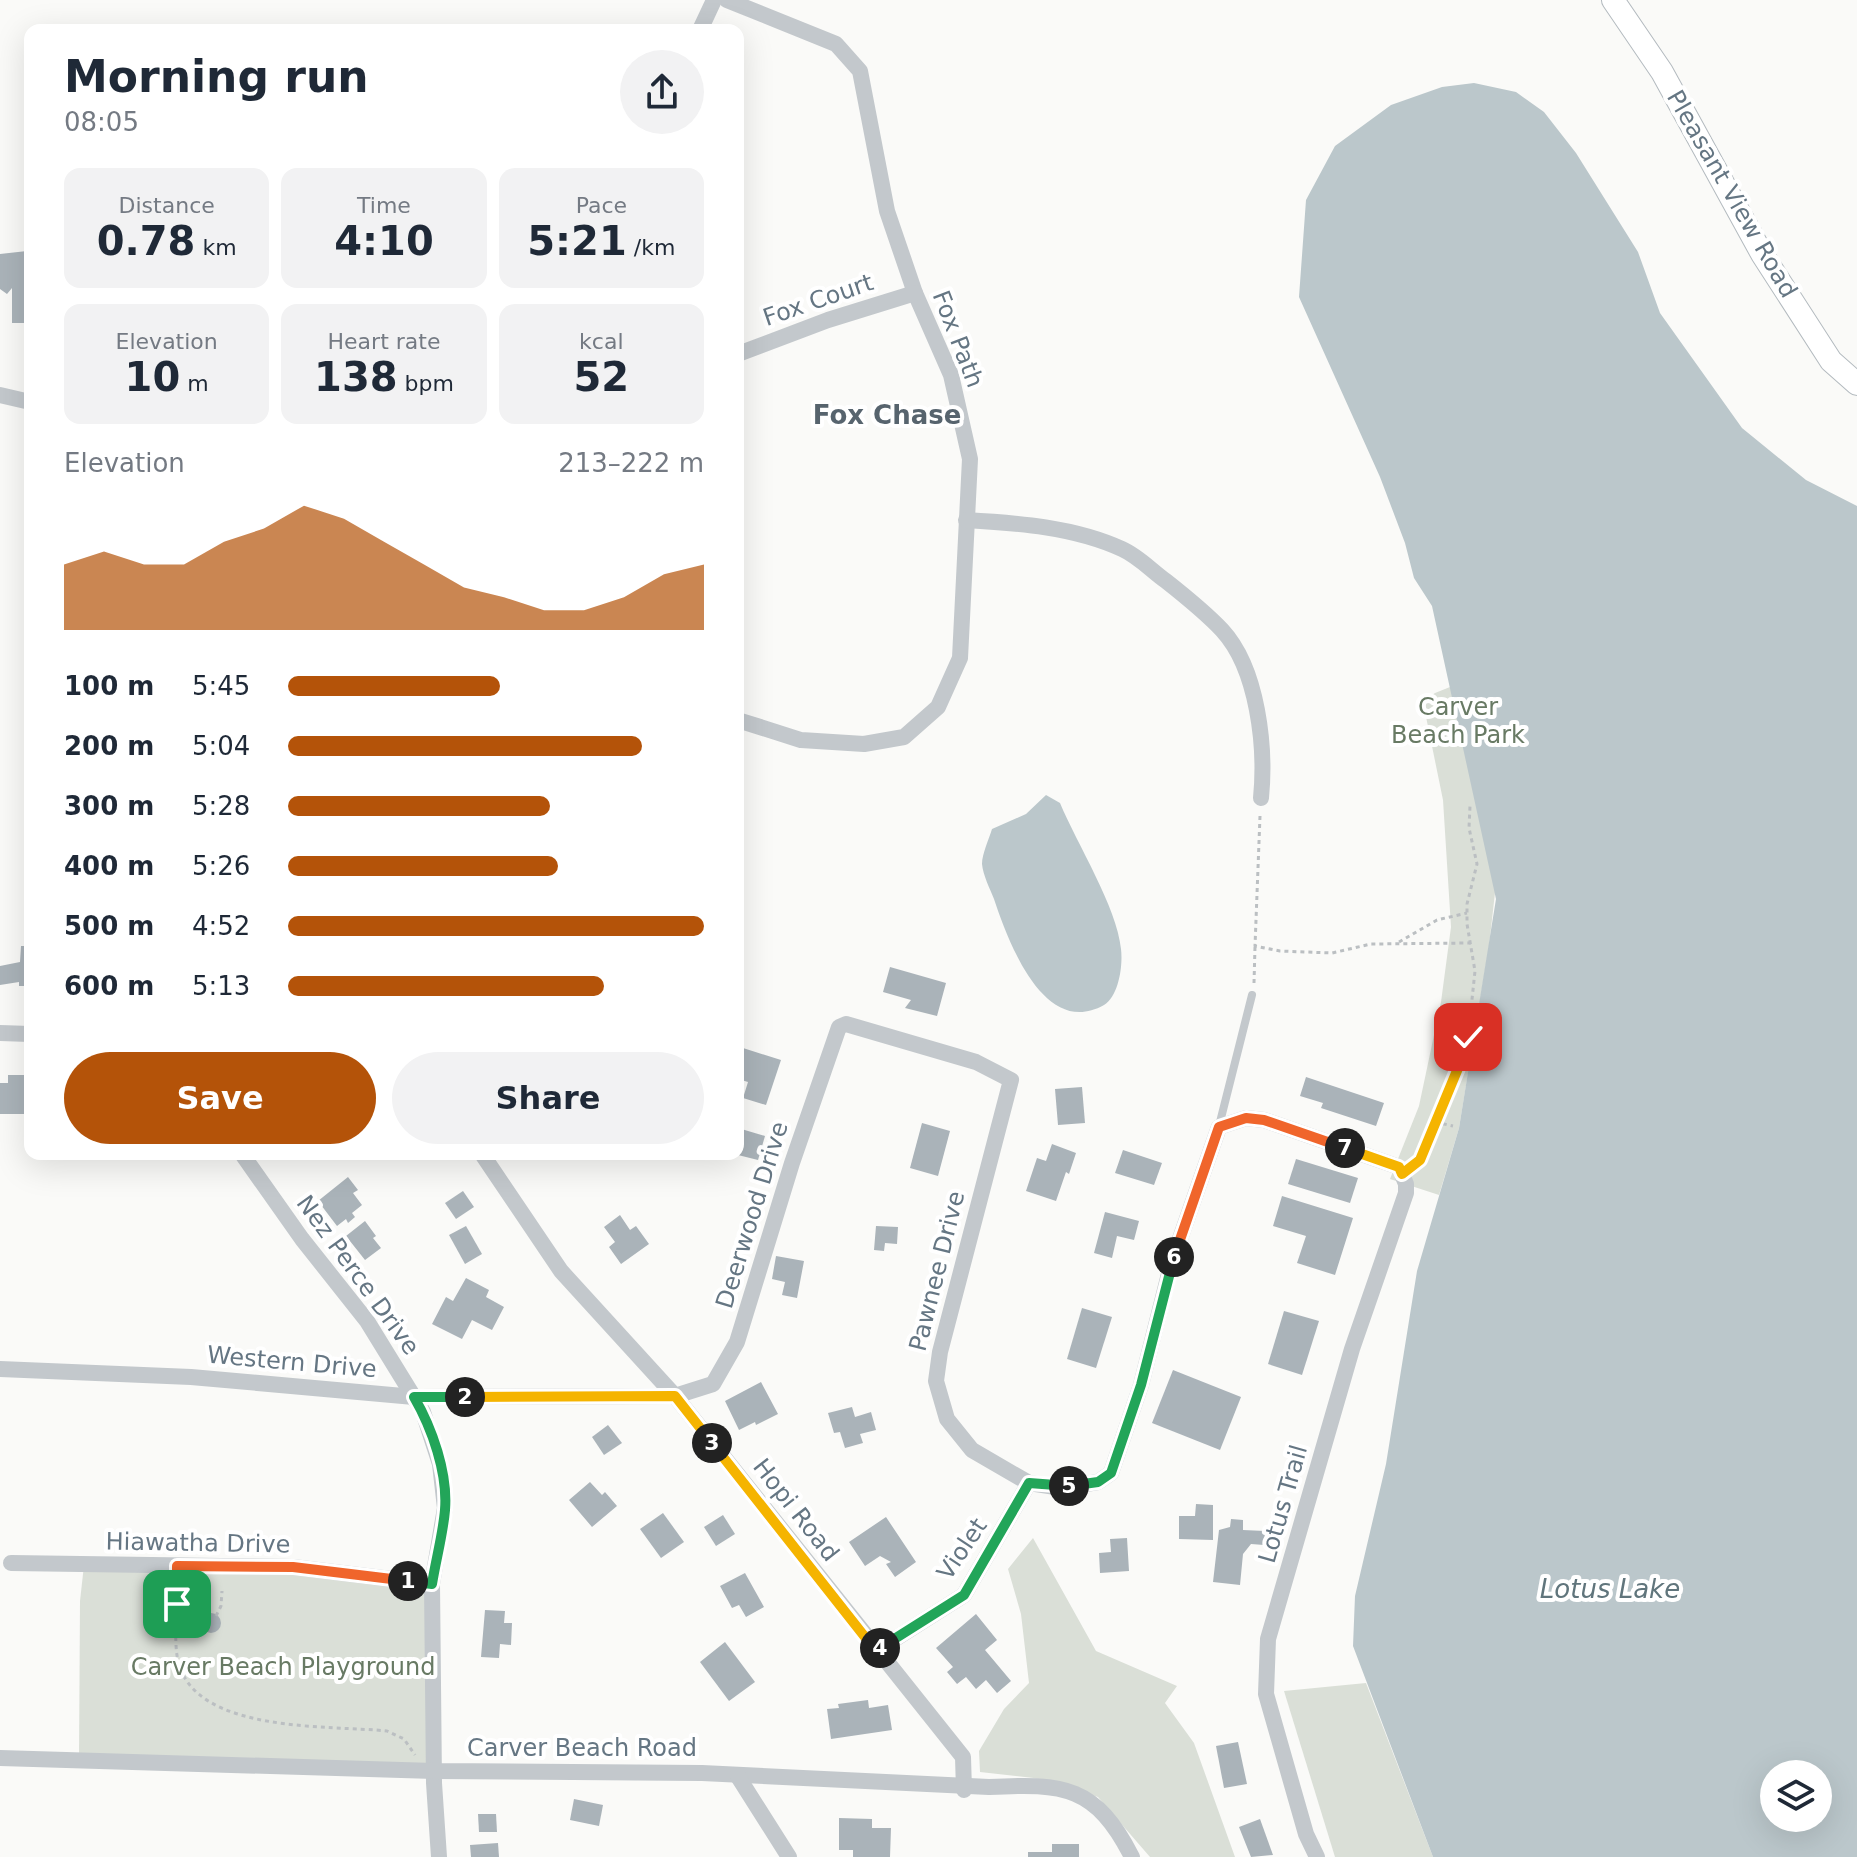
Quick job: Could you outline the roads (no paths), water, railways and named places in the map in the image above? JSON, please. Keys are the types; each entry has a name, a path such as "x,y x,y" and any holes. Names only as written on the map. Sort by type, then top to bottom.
{"street":[{"path":"703,24 714,0"},
{"name":"Fox Path","path":"727,0 836,44 860,71 887,211 915,293 951,375 970,459 960,658 938,707 904,737 864,744 801,740 744,722"},
{"name":"Pleasant View Road","path":"1613,0 1662,72 1762,254 1831,361 1857,384"},
{"name":"Fox Court","path":"744,352 828,320 915,293"},
{"path":"0,395 24,401"},
{"path":"966,520 1017,523 1085,536 1125,550 1177,589 1223,631 1247,674 1260,726 1264,766 1261,798"},
{"name":"Deerwood Drive","path":"675,1396 713,1384 737,1342 792,1163 839,1027 846,1024 976,1062 1011,1080"},
{"path":"0,1033 24,1034"},
{"name":"Pawnee Drive","path":"1011,1080 940,1352 936,1381 947,1419 972,1450 1029,1483"},
{"name":"Lotus Trail","path":"1219,1127 1246,1118 1264,1120 1401,1171 1406,1184 1406,1193 1352,1349 1268,1639 1266,1694 1306,1834 1317,1857"},
{"path":"1029,1483 1062,1488 1098,1482 1111,1473 1141,1385 1172,1262 1219,1127"},
{"name":"Nez Perce Drive","path":"246,1160 302,1239 367,1321 423,1412 440,1464 445,1508 432,1584 434,1771 439,1857"},
{"name":"Hopi Road","path":"486,1160 561,1271 675,1396 963,1757 964,1788"},
{"name":"Western Drive","path":"0,1369 191,1377 414,1397 675,1396"},
{"name":"Violet","path":"876,1651 964,1595 1029,1483"},
{"name":"Hiawatha Drive","path":"11,1563 293,1567 432,1584"},
{"name":"Carver Beach Road","path":"0,1758 434,1771 737,1775 964,1788 1031,1785 1058,1788 1084,1796 1099,1808 1121,1835 1132,1857"},
{"path":"737,1775 789,1857"}],"lane":[{"path":"1219,1127 1252,995"}],"water":[{"name":"Lotus Lake","path":"1474,83 1516,92 1544,112 1576,153 1638,252 1660,313 1742,428 1806,480 1857,506 1857,1857 1433,1857 1353,1646 1355,1596 1386,1464 1417,1271 1459,1128 1496,899 1432,606 1414,578 1405,543 1380,477 1299,297 1306,200 1335,146 1391,105 1442,87"},
{"path":"1046,795 1060,803 1112,914 1121,949 1120,971 1113,995 1104,1005 1083,1012 1063,1009 1032,980 1009,938 982,864 992,829 1026,814"}],"district":[{"name":"Fox Chase","path":"887,415"}],"park label":[{"name":"Carver Beach Park","path":"1458,721"},
{"name":"Carver Beach Playground","path":"283,1667"}]}
